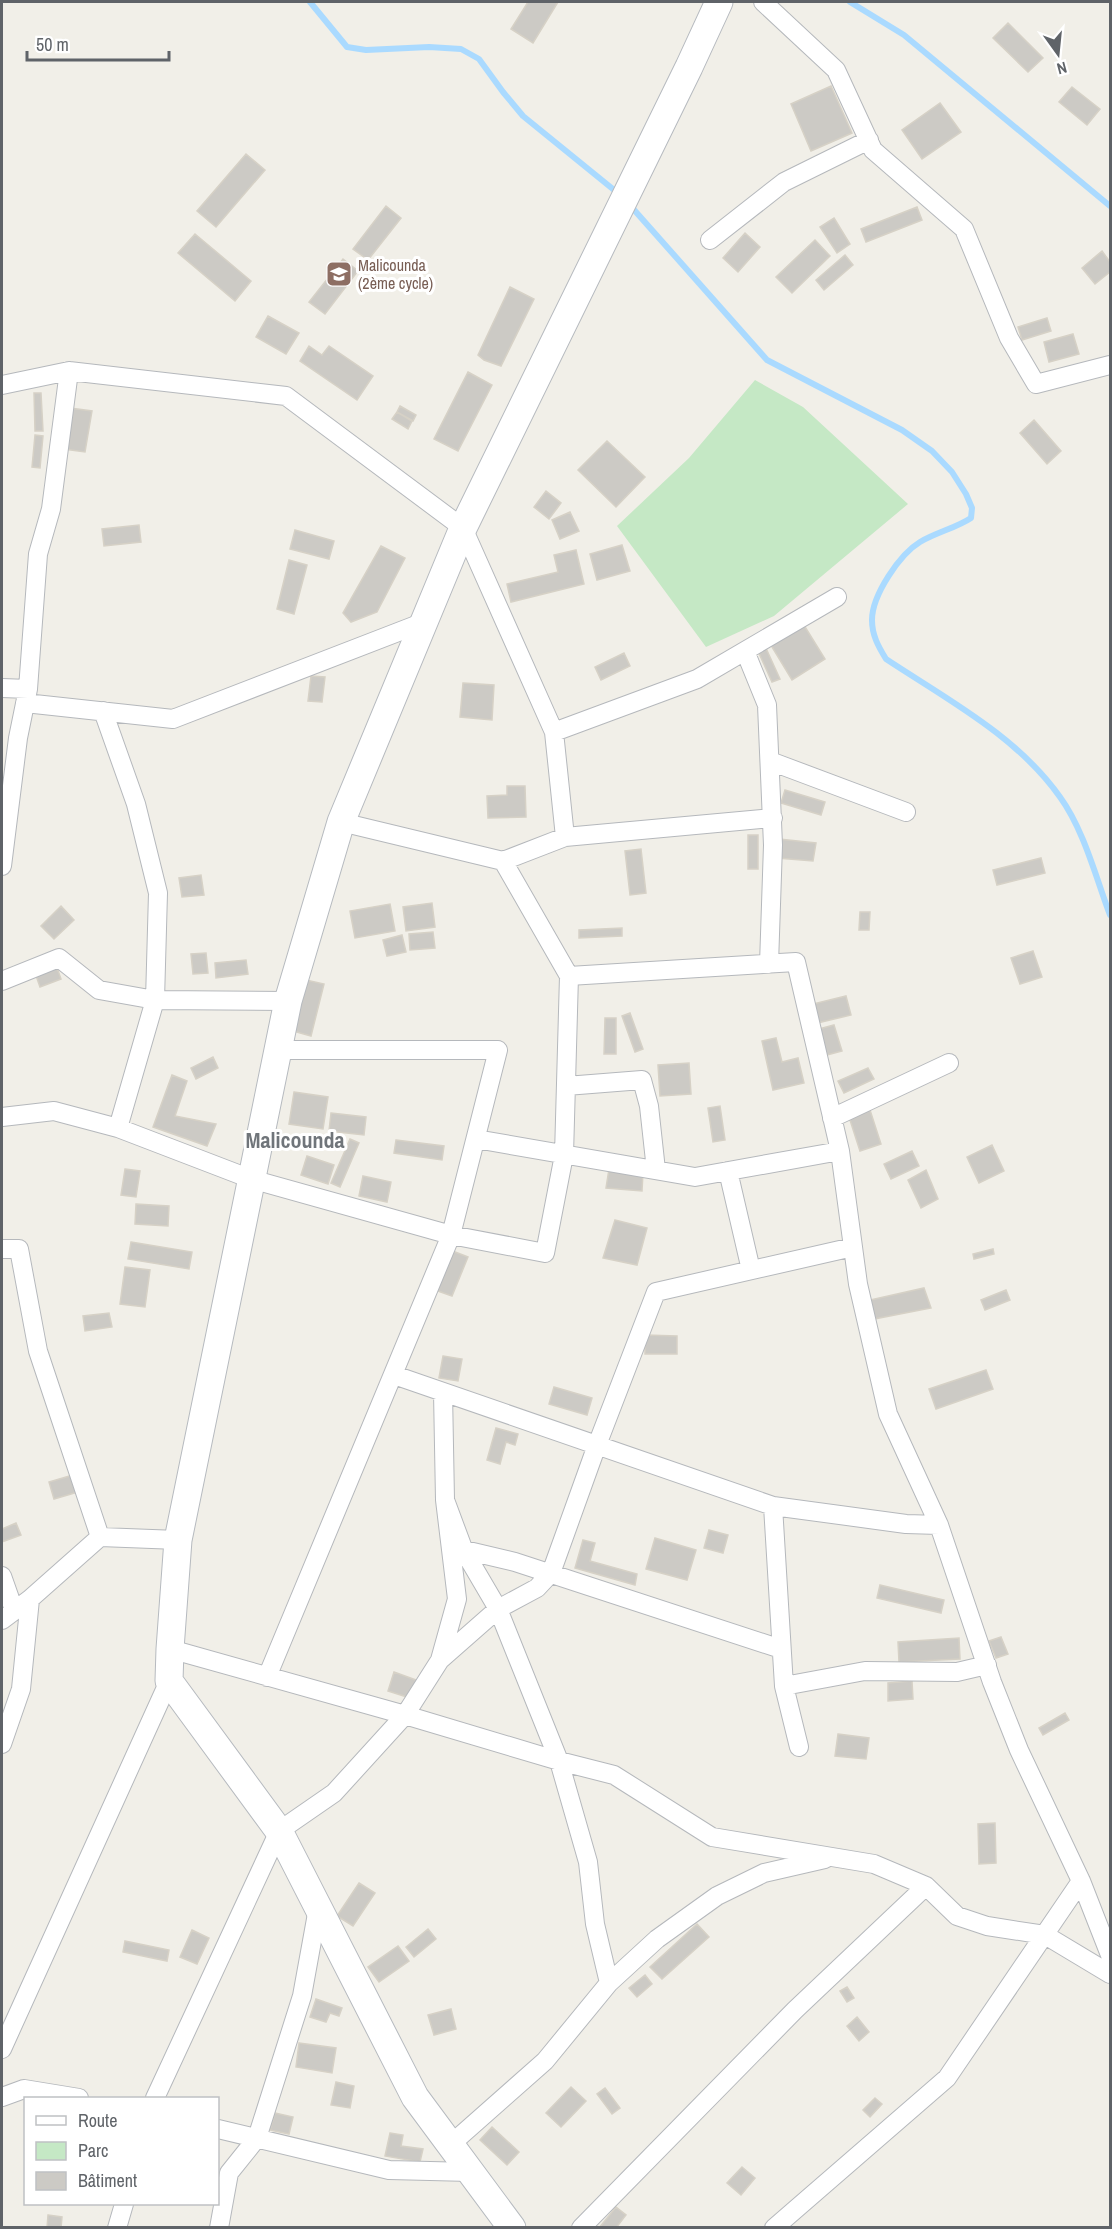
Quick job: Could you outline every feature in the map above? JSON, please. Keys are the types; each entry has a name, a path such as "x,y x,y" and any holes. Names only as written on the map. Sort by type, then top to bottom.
{"main road":[{"path":"512,2228 415,2097 279,1831 169,1681 178,1540 288,1001 341,822 464,528 719,2"}],"street":[{"path":"763,2 836,70 873,150 964,229 1009,338 1036,384 1110,366"},
{"path":"710,240 784,182 869,140"},
{"path":"2,866 18,738 27,696 38,554 51,509 69,371"},
{"path":"2,385 69,371 286,396 464,528 554,732 565,837"},
{"path":"554,732 697,679 837,597"},
{"path":"2,688 27,696 103,711 173,719 424,622"},
{"path":"745,651 767,705 773,845 769,964"},
{"path":"103,711 136,804 158,893 155,1000 118,1128"},
{"path":"770,761 906,812"},
{"path":"341,822 503,861 565,837 772,818"},
{"path":"2,1117 54,1111 118,1128 251,1179 451,1235 545,1252 564,1155 569,976 503,861"},
{"path":"2,981 59,958 99,990 155,1000 288,1001"},
{"path":"569,976 796,962 840,1151 858,1284 888,1414 939,1525 992,1682 1019,1750 1081,1881 1110,1955"},
{"path":"267,1677 451,1235 498,1050 278,1050"},
{"path":"832,1118 949,1063"},
{"path":"566,1086 642,1080 649,1106 657,1170"},
{"path":"476,1139 695,1177 840,1151"},
{"path":"728,1171 751,1270"},
{"path":"154,2097 279,1831 334,1793 405,1715 440,1660 498,1609 537,1588 551,1574 597,1445 656,1292 853,1247"},
{"path":"2,1249 19,1249 38,1351 100,1537"},
{"path":"394,1374 773,1506 906,1524 939,1525"},
{"path":"440,1660 457,1599 457,1548 445,1500 444,1392"},
{"path":"773,1506 784,1686 799,1747"},
{"path":"2,1576 8,1615 30,1599 100,1537 178,1540"},
{"path":"457,1548 515,1562 781,1649"},
{"path":"457,1548 498,1609 559,1761 588,1862 595,1924 609,1983"},
{"path":"2,1743 21,1689 30,1599"},
{"path":"170,1649 614,1775 712,1837 874,1864 926,1886 957,1916 987,1926 1045,1935 1110,1974"},
{"path":"784,1686 866,1671 957,1671 987,1665"},
{"path":"2,2049 169,1681"},
{"path":"450,2145 545,2061 609,1983 657,1939 717,1896 764,1874 833,1857"},
{"path":"774,2228 947,2078 1081,1881"},
{"path":"581,2228 795,2010 926,1886"},
{"path":"219,2228 229,2173 257,2138 302,1996 318,1908"},
{"path":"2,2097 24,2089 73,2097"},
{"path":"219,2129 389,2170 471,2172"},
{"path":"117,2228 123,2205"}],"green space":[{"path":"755,380 803,407 908,504 774,616 706,647 617,526 689,458"}],"building":[{"path":"528,2 558,2 533,43 511,29"},
{"path":"1008,23 1043,58 1028,72 993,38"},
{"path":"831,86 852,133 811,151 791,104"},
{"path":"1072,87 1100,109 1087,125 1059,102"},
{"path":"940,103 961,132 922,159 902,130"},
{"path":"246,154 265,170 216,227 197,211"},
{"path":"386,206 401,218 368,260 353,249"},
{"path":"917,207 922,220 866,242 861,229"},
{"path":"834,218 850,244 837,253 820,227"},
{"path":"745,233 760,247 738,272 723,258"},
{"path":"195,234 251,281 235,301 178,253"},
{"path":"815,240 830,256 792,293 776,277"},
{"path":"1102,251 1110,262 1110,272 1095,284 1082,268"},
{"path":"845,255 853,265 824,290 816,280"},
{"path":"343,259 358,271 325,314 309,302"},
{"path":"510,287 534,299 501,366 484,360 478,355"},
{"path":"268,316 299,333 286,354 256,337"},
{"path":"1047,318 1051,331 1022,340 1018,327"},
{"path":"1073,334 1079,354 1049,362 1044,342"},
{"path":"309,346 322,355 329,346 373,376 357,400 300,361"},
{"path":"468,372 492,385 458,451 434,439"},
{"path":"34,393 41,393 43,431 35,431"},
{"path":"400,406 416,415 413,421 397,412"},
{"path":"70,408 92,411 85,452 64,449"},
{"path":"397,412 412,421 408,429 392,419"},
{"path":"1034,420 1061,451 1047,464 1020,433"},
{"path":"35,435 43,436 40,468 32,467"},
{"path":"607,441 645,477 616,507 578,470"},
{"path":"546,491 561,503 549,519 534,507"},
{"path":"570,512 579,531 560,539 552,520"},
{"path":"139,525 141,542 104,546 102,529"},
{"path":"295,530 334,541 329,559 290,549"},
{"path":"622,545 630,571 597,580 590,554"},
{"path":"381,546 405,558 377,612 351,622 343,613"},
{"path":"576,550 584,584 511,602 507,584 558,572 554,555"},
{"path":"289,560 307,565 294,614 277,609"},
{"path":"802,622 825,659 792,680 769,642"},
{"path":"765,646 780,679 772,682 757,649"},
{"path":"624,653 630,666 601,680 595,667"},
{"path":"311,676 325,677 322,702 308,701"},
{"path":"463,683 494,685 492,720 460,717"},
{"path":"507,786 525,786 526,817 488,818 487,796 507,795"},
{"path":"785,790 825,802 821,815 781,803"},
{"path":"748,835 758,835 758,869 748,869"},
{"path":"779,839 816,843 813,861 777,858"},
{"path":"641,849 646,893 630,895 625,851"},
{"path":"1041,858 1045,873 997,885 993,870"},
{"path":"201,875 204,895 182,897 179,878"},
{"path":"432,903 435,927 406,931 403,907"},
{"path":"390,904 395,931 355,938 350,911"},
{"path":"61,906 74,920 54,939 41,926"},
{"path":"860,912 870,912 869,930 859,930"},
{"path":"622,928 622,936 579,938 579,930"},
{"path":"433,932 435,948 410,950 409,934"},
{"path":"402,935 406,952 387,956 383,940"},
{"path":"1033,951 1042,977 1020,984 1011,958"},
{"path":"206,953 208,973 193,974 191,954"},
{"path":"246,960 248,974 216,978 215,963"},
{"path":"55,962 61,979 40,987 34,970"},
{"path":"306,980 324,984 311,1036 293,1031"},
{"path":"846,996 851,1015 813,1024 809,1005"},
{"path":"630,1013 643,1049 635,1052 622,1016"},
{"path":"605,1018 616,1018 616,1054 604,1054"},
{"path":"834,1025 842,1051 823,1056 815,1030"},
{"path":"776,1038 782,1062 798,1058 804,1083 773,1090 762,1041"},
{"path":"213,1057 218,1068 196,1079 191,1068"},
{"path":"689,1063 691,1094 660,1096 658,1065"},
{"path":"868,1068 874,1079 844,1093 838,1081"},
{"path":"172,1075 187,1081 175,1116 216,1124 207,1146 153,1127"},
{"path":"294,1092 328,1097 323,1129 289,1124"},
{"path":"720,1106 725,1140 713,1142 708,1108"},
{"path":"870,1110 881,1144 860,1151 849,1117"},
{"path":"331,1113 366,1117 364,1135 329,1131"},
{"path":"350,1139 359,1143 340,1187 331,1183"},
{"path":"396,1140 444,1146 442,1160 394,1153"},
{"path":"992,1145 1004,1171 979,1183 967,1157"},
{"path":"912,1151 919,1166 891,1179 884,1164"},
{"path":"307,1156 334,1165 328,1184 301,1175"},
{"path":"125,1169 140,1171 136,1197 121,1195"},
{"path":"609,1169 643,1173 642,1191 606,1188"},
{"path":"926,1170 938,1199 921,1208 908,1180"},
{"path":"363,1176 391,1182 387,1202 359,1196"},
{"path":"136,1204 169,1206 168,1226 135,1224"},
{"path":"615,1220 647,1228 637,1265 603,1258"},
{"path":"131,1242 192,1252 189,1269 128,1259"},
{"path":"993,1249 994,1254 974,1259 973,1254"},
{"path":"450,1250 468,1257 452,1296 435,1290"},
{"path":"125,1267 150,1270 145,1307 120,1304"},
{"path":"924,1288 931,1308 874,1319 870,1300"},
{"path":"1006,1290 1010,1300 985,1310 981,1300"},
{"path":"109,1313 112,1327 85,1331 83,1316"},
{"path":"645,1335 677,1336 677,1354 645,1354"},
{"path":"443,1356 462,1359 458,1381 439,1378"},
{"path":"986,1370 993,1389 936,1409 929,1389"},
{"path":"554,1387 592,1398 587,1415 549,1404"},
{"path":"496,1428 518,1434 515,1445 506,1442 500,1464 487,1460"},
{"path":"73,1475 78,1492 54,1499 49,1482"},
{"path":"16,1523 21,1535 2,1542 2,1529"},
{"path":"709,1530 728,1535 723,1553 704,1548"},
{"path":"655,1538 696,1550 687,1580 646,1569"},
{"path":"583,1540 595,1543 590,1561 637,1574 635,1585 575,1568"},
{"path":"880,1585 944,1600 941,1613 877,1598"},
{"path":"1001,1637 1008,1654 996,1658 989,1641"},
{"path":"959,1638 960,1659 899,1662 898,1642"},
{"path":"394,1672 416,1680 410,1698 388,1691"},
{"path":"912,1681 913,1699 888,1701 888,1683"},
{"path":"1065,1713 1069,1720 1043,1735 1039,1728"},
{"path":"838,1734 869,1738 866,1759 835,1756"},
{"path":"995,1823 996,1863 979,1864 978,1824"},
{"path":"359,1883 375,1893 353,1926 337,1916"},
{"path":"697,1924 709,1937 662,1979 650,1967"},
{"path":"428,1929 436,1939 414,1957 406,1947"},
{"path":"192,1930 209,1938 197,1964 180,1957"},
{"path":"125,1941 169,1950 167,1961 123,1952"},
{"path":"398,1946 409,1961 379,1982 368,1967"},
{"path":"645,1975 652,1984 637,1997 629,1988"},
{"path":"847,1987 854,1998 847,2002 840,1991"},
{"path":"316,1999 342,2008 339,2016 330,2013 326,2022 310,2017"},
{"path":"451,2009 456,2029 434,2035 428,2015"},
{"path":"857,2017 869,2032 859,2041 847,2026"},
{"path":"299,2043 336,2048 332,2073 296,2067"},
{"path":"336,2082 354,2086 350,2108 331,2105"},
{"path":"571,2087 586,2101 561,2127 546,2113"},
{"path":"605,2088 620,2108 612,2114 597,2094"},
{"path":"875,2098 882,2104 870,2117 863,2110"},
{"path":"275,2113 293,2117 289,2134 270,2130"},
{"path":"492,2127 519,2152 507,2165 480,2140"},
{"path":"390,2133 403,2135 401,2146 423,2149 420,2162 385,2156"},
{"path":"742,2167 755,2178 741,2195 727,2183"},
{"path":"616,2207 626,2215 616,2228 599,2228"},
{"path":"48,2215 62,2217 61,2228 47,2228"}],"waterway":[{"path":"310,2 347,47 366,50 429,47 461,49 479,59 523,116 619,194"},
{"path":"850,2 904,35 1110,206"},
{"path":"628,203 767,360 902,430 932,451 952,472 972,508 971,518 920,542 896,565 882,587 873,610 872,625 876,640 886,659 980,720 1023,755 1043,775 1060,797 1076,824 1110,915"}],"place":[{"name":"Malicounda (2ème cycle)","path":"339,274"}],"district":[{"name":"Malicounda","path":"295,1140"}]}
